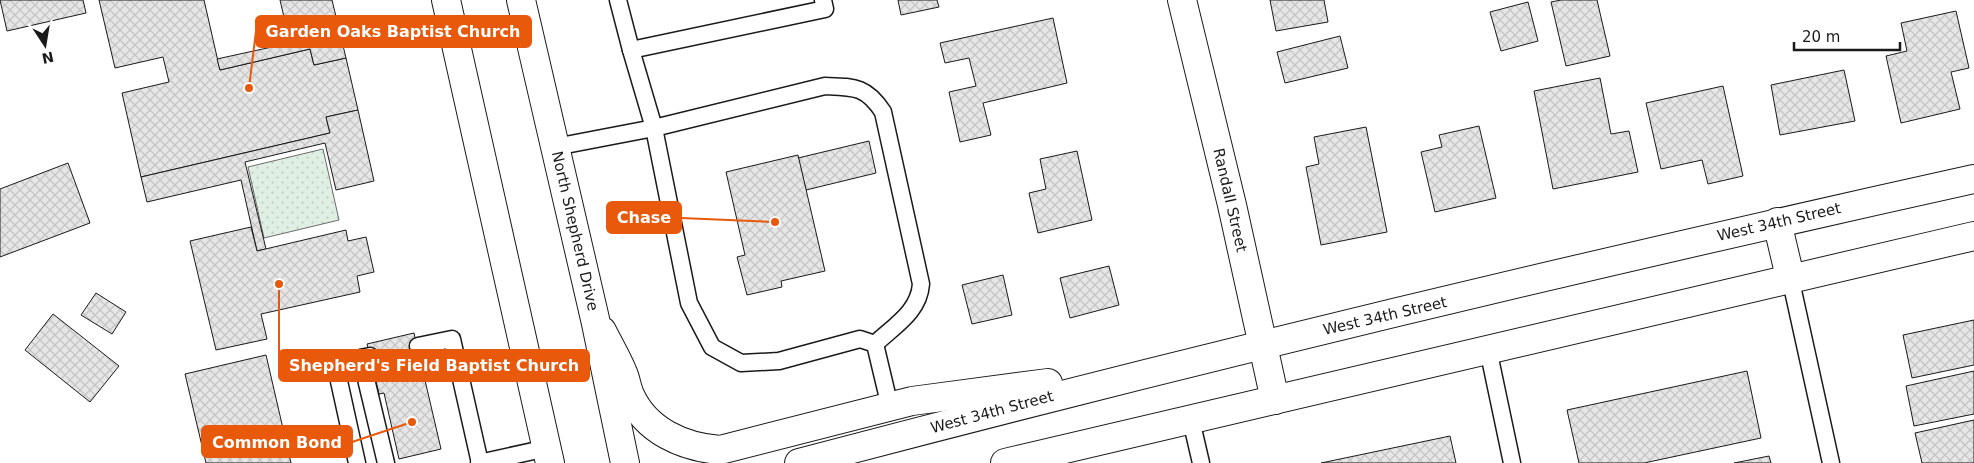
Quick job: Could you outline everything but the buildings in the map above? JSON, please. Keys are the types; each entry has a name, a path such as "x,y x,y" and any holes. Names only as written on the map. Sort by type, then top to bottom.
{"main road":[{"path":"446,0 549,455"},
{"name":"North Shepherd Drive","path":"521,0 595,319 625,463"},
{"name":"Randall Street","path":"1182,0 1232,205 1276,400"},
{"name":"West 34th Street","path":"799,463 1090,386 1777,222 1974,179"},
{"path":"1777,222 1790,277"},
{"path":"1005,463 1790,277 1974,236"},
{"path":"595,319 623,373 630,394 641,414 657,429 698,448 720,450 912,401 1041,383 1090,386"}],"lane":[{"path":"618,0 654,128 689,303 712,347 741,363 779,361 860,339 875,344"},
{"path":"631,50 825,9 823,0"},
{"path":"555,147 654,128 826,86 852,87 866,91 883,112 921,284 920,297 913,310 875,344"},
{"path":"1790,277 1831,463"},
{"path":"418,346 452,338 479,463 549,455"},
{"path":"875,344 890,407"},
{"path":"1488,349 1512,463"},
{"path":"357,463 335,363 366,357 386,463"},
{"path":"1191,420 1200,463"}],"green space":[{"path":"323,149 339,220 264,238 248,167"}],"place":[{"name":"Garden Oaks Baptist Church","path":"249,88"},
{"name":"Chase","path":"775,222"},
{"name":"Shepherd's Field Baptist Church","path":"279,284"},
{"name":"Common Bond","path":"412,422"}]}
